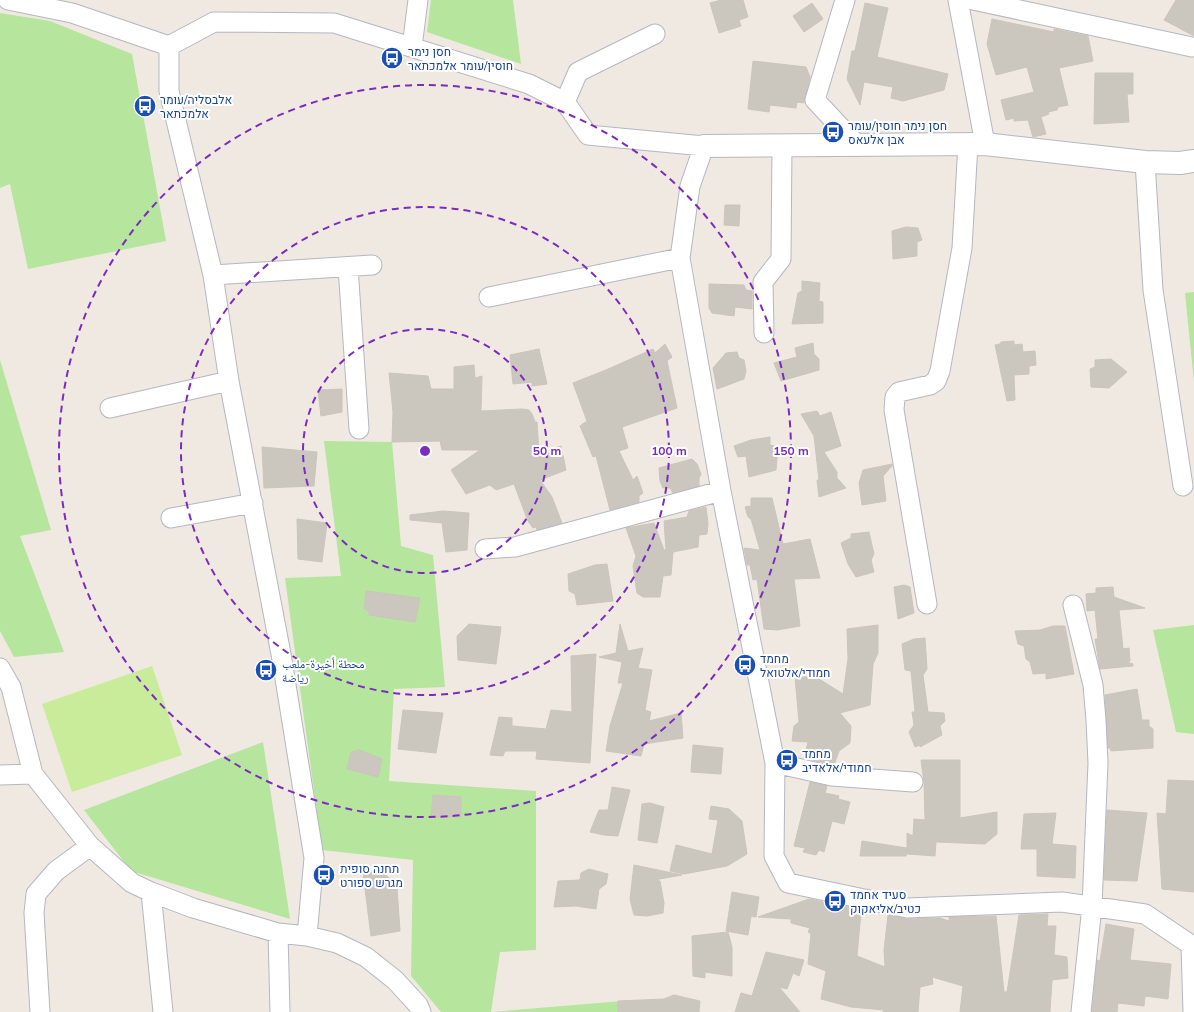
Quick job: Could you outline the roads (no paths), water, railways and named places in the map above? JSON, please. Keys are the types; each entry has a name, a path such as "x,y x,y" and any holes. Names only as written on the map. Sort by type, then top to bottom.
{"street":[{"path":"8,0 72,13 170,46 214,22 334,23 529,84 565,102 588,135 704,146 976,144 1145,162 1180,163 1194,161"},
{"path":"412,47 418,0"},
{"path":"845,0 815,100 858,146"},
{"path":"927,604 894,410 895,397 899,392 930,385 936,381 940,371 962,248 976,144 958,0"},
{"path":"973,0 1192,47"},
{"path":"565,102 578,72 655,34"},
{"path":"170,46 169,91 213,275 229,381 281,654 314,858 307,936"},
{"path":"704,146 690,186 680,258 721,491 775,763 774,856 788,883 907,908 1062,902 1145,914 1193,946 1193,1012"},
{"path":"764,333 763,282 781,259 782,146"},
{"path":"1145,162 1153,290 1183,486"},
{"path":"489,297 680,258"},
{"path":"213,275 372,265"},
{"path":"348,266 359,428"},
{"path":"110,408 229,381"},
{"path":"485,549 515,547 721,491"},
{"path":"171,518 253,503"},
{"path":"1073,605 1093,685 1098,763 1092,906 1081,1012"},
{"path":"0,668 11,687 33,774 90,846 132,883 193,908 278,933 307,936 337,943 366,957 395,980 418,1006 421,1012"},
{"path":"775,763 832,776 912,782"},
{"path":"0,775 33,774"},
{"path":"40,1012 34,913 36,894 56,871 90,846"},
{"path":"151,892 163,1012"},
{"path":"278,933 280,1012"}],"place":[{"name":"חסן נימר חוסין/עומר אלמכתאר","path":"392,58"},
{"name":"אלבסליה/עומר אלמכתאר","path":"145,106"},
{"name":"חסן נימר חוסין/עומר אבן אלעאס","path":"833,132"},
{"name":"מחמד חמודי/אלטואל","path":"745,665"},
{"name":"محطة أخيرة-ملعب رياضة","path":"266,670"},
{"name":"מחמד חמודי/אלאדיב","path":"787,760"},
{"name":"תחנה סופית מגרש ספורט","path":"324,875"},
{"name":"סעיד אחמד כטיב/אליאקוק","path":"835,901"}]}
